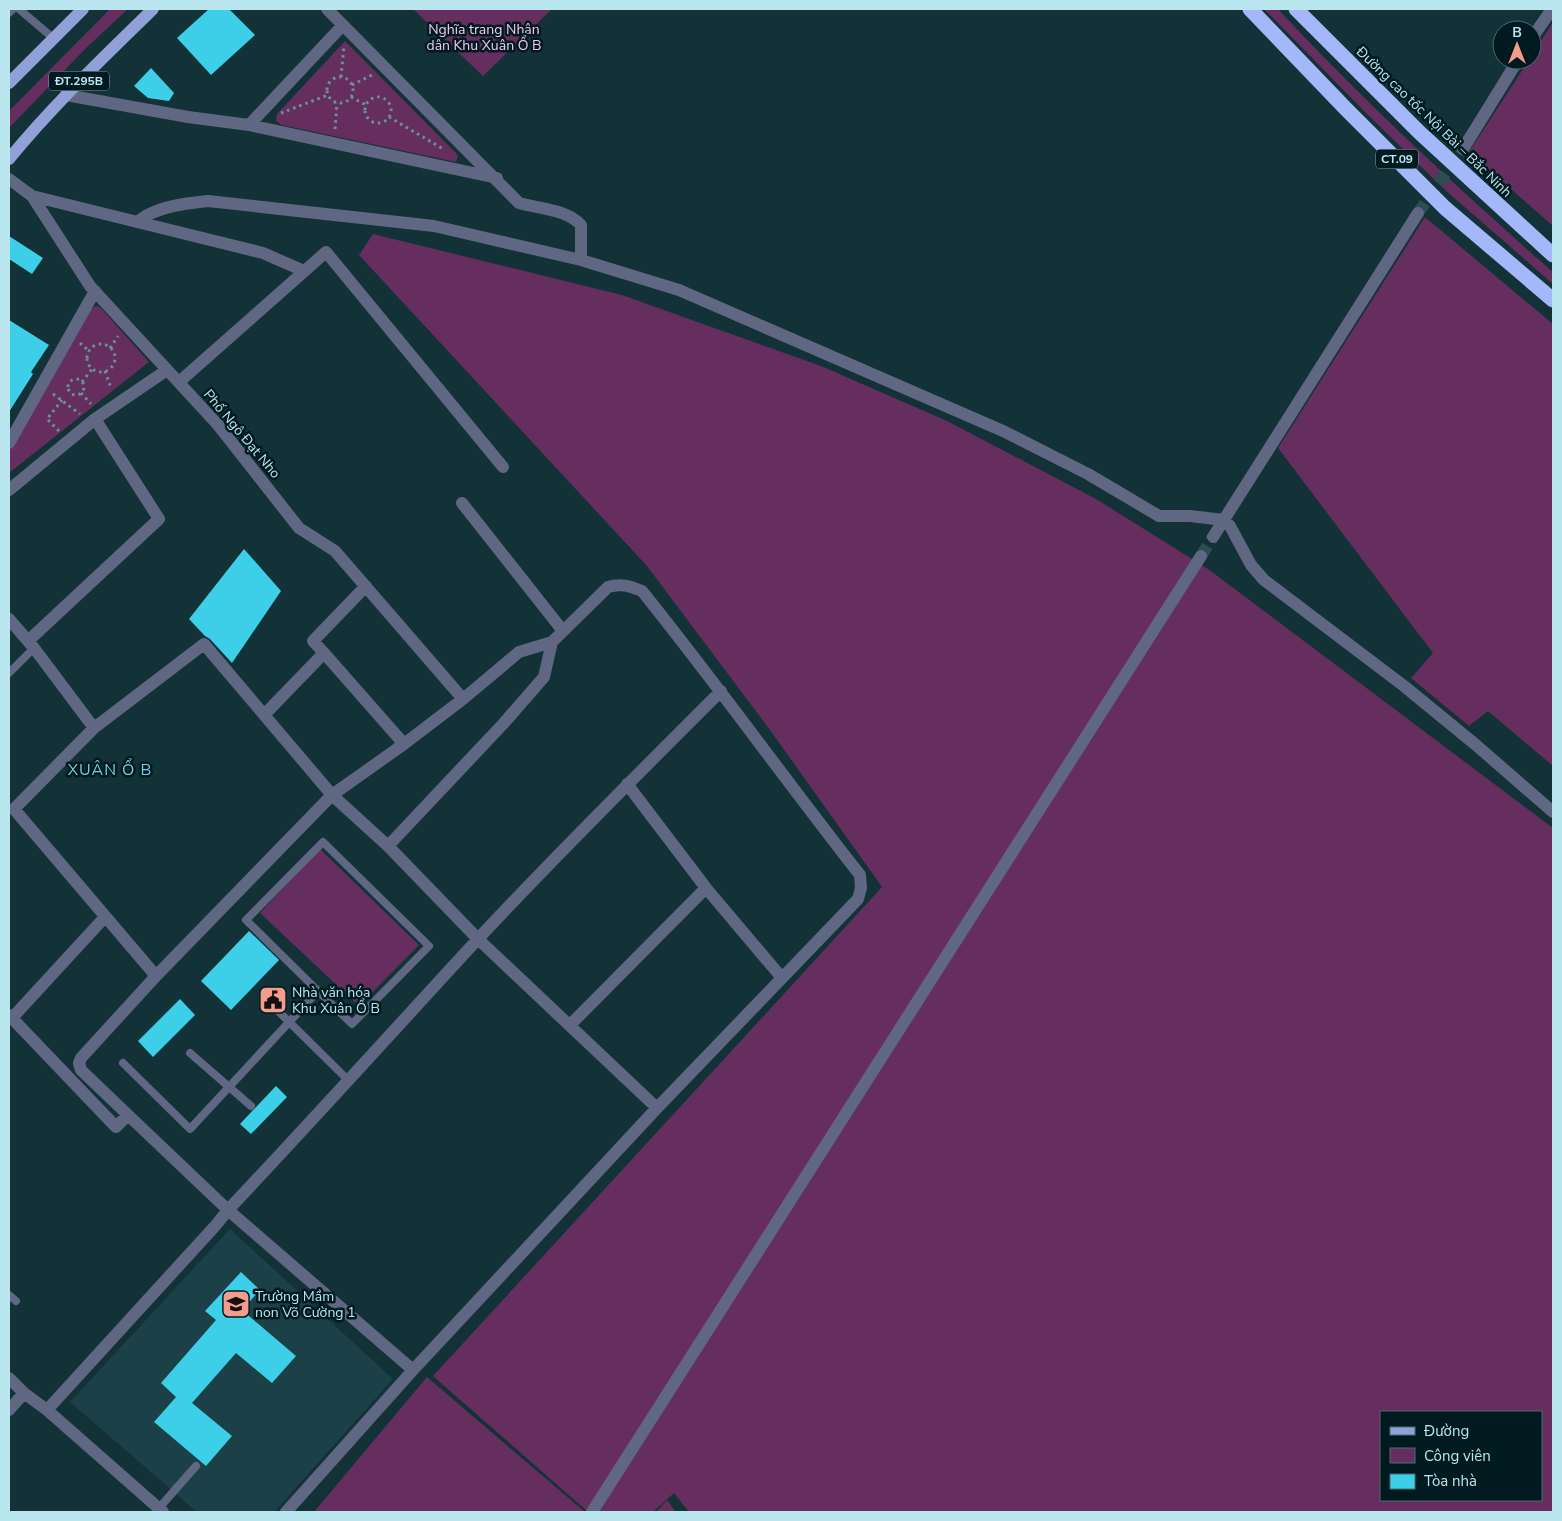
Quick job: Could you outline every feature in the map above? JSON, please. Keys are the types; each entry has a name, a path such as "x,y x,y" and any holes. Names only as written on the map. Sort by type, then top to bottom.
{"highway":[{"name":"CT.09","path":"1250,9 1287,49 1445,208 1553,300"},
{"name":"Đường cao tốc Nội Bài – Bắc Ninh","path":"1296,9 1420,132 1553,255"}],"main road":[{"path":"9,83 83,9"},
{"name":"ĐT.295B","path":"9,158 34,128 66,95 154,9"}],"street":[{"path":"327,9 519,202 536,208 560,212 575,218 581,225 581,260"},
{"path":"1542,24 1552,9"},
{"path":"249,125 343,25"},
{"path":"1462,149 1512,70"},
{"path":"66,95 188,118 249,125 497,178"},
{"name":"Phố Ngô Đạt Nho","path":"9,179 32,196 90,286 218,425 299,528 335,551 463,699"},
{"path":"32,196 263,252 304,271"},
{"path":"138,222 142,217 171,207 190,202 208,201 434,226 581,260 679,290 1003,430 1088,474 1159,516 1190,516 1224,520 1230,526 1252,564 1264,580 1404,686 1553,812"},
{"path":"1213,537 1418,213"},
{"path":"179,382 326,252 503,468"},
{"path":"9,443 95,291"},
{"path":"9,490 94,419 167,370"},
{"path":"31,644 159,519 94,419"},
{"path":"462,503 563,631"},
{"path":"592,1512 1201,556"},
{"path":"286,1512 413,1370 657,1108 858,900 862,879 860,875 800,798 721,690 642,591 630,586 615,585 608,588 552,642 519,652 463,699 332,795 156,976 81,1058 79,1064 81,1070 228,1210 413,1370"},
{"path":"366,586 313,640 404,744"},
{"path":"9,619 31,644 94,728"},
{"path":"388,846 503,724 544,677 552,642"},
{"path":"156,976 12,806 94,728 204,644 332,795 388,846 478,939 657,1108"},
{"path":"264,716 324,652"},
{"path":"47,1410 478,939 721,690"},
{"path":"628,784 706,888 782,978"},
{"path":"570,1025 706,888"},
{"path":"105,917 10,1016 116,1127 128,1115"},
{"path":"9,1378 161,1510"},
{"path":"9,1410 24,1393"}],"lane":[{"path":"9,13 13,9"},
{"path":"20,9 53,38"},
{"path":"9,673 31,644"},
{"path":"323,842 429,946 352,1024 318,991 246,920 323,842"},
{"path":"123,1063 190,1129 318,991"},
{"path":"270,1003 349,1081"},
{"path":"190,1053 251,1106"},
{"path":"9,1295 16,1301"},
{"path":"161,1510 196,1466"}],"path":[{"path":"342,77 345,39"},
{"path":"352,85 377,72"},
{"path":"342,77 352,85 354,91 348,102 337,103 331,100 328,95 327,88 329,83 336,78 342,77"},
{"path":"279,114 328,95"},
{"path":"352,97 366,105"},
{"path":"374,98 382,98 391,107 390,117 380,124 372,122 366,116 366,105 374,98"},
{"path":"335,129 337,103"},
{"path":"390,117 450,154"},
{"path":"110,348 121,333"},
{"path":"99,345 110,348 114,354 113,366 105,372 96,372 89,366 87,356 91,348 99,345"},
{"path":"82,382 92,369"},
{"path":"105,372 111,388"},
{"path":"78,379 82,382 84,388 81,393 77,395 69,391 68,386 73,380 78,379"},
{"path":"47,389 80,414"},
{"path":"81,393 91,404"},
{"path":"59,431 47,419 62,400"}],"shaded area":[{"name":"Trường Mầm non Võ Cường 1","path":"230,1229 393,1379 274,1512 197,1512 70,1402"}],"green space":[{"path":"110,9 128,9 85,49 9,128 9,111"},
{"name":"Nghĩa trang Nhân dân Khu Xuân Ổ B","path":"413,9 552,9 483,76"},
{"path":"1264,9 1278,9 1402,134 1553,272 1553,284 1444,189"},
{"path":"1553,22 1553,226 1469,152 1522,70 1542,70 1542,39"},
{"path":"345,41 456,153 458,156 456,162 282,125 276,121 277,114"},
{"path":"1425,217 1553,324 1553,766 1488,711 1469,726 1411,678 1433,653 1278,448"},
{"path":"373,234 622,295 821,366 947,421 1096,499 1208,569 1553,828 1553,1512 689,1512 674,1493 653,1512 588,1512 433,1376 882,887 770,730 647,566 359,255"},
{"path":"96,306 100,307 149,362 9,473 9,450 91,309"},
{"path":"320,849 419,945 359,1006 260,913"},
{"path":"427,1377 585,1512 314,1512"},
{"path":"667,1500 676,1512 656,1512"}],"building":[{"path":"209,9 229,9 255,35 211,75 177,38"},
{"path":"151,68 174,93 169,101 148,98 134,86"},
{"path":"9,236 43,258 32,274 9,259"},
{"path":"9,320 49,345 31,372 33,374 9,412"},
{"path":"244,549 281,591 232,663 189,619"},
{"path":"249,931 279,960 231,1010 201,981"},
{"path":"180,999 195,1015 153,1057 138,1041"},
{"path":"276,1086 287,1097 251,1134 240,1124"},
{"path":"241,1272 260,1290 242,1310 296,1356 272,1383 236,1353 192,1403 232,1436 206,1466 154,1422 176,1397 161,1383 216,1320 205,1311"}],"tunnel":[{"path":"1418,213 1463,149"},
{"path":"1201,556 1213,537"}],"place":[{"name":"Nhà văn hóa Khu Xuân Ổ B","path":"273,1000"},
{"name":"Trường Mầm non Võ Cường 1","path":"236,1304"}],"district":[{"name":"XUÂN Ổ B","path":"110,770"}]}
